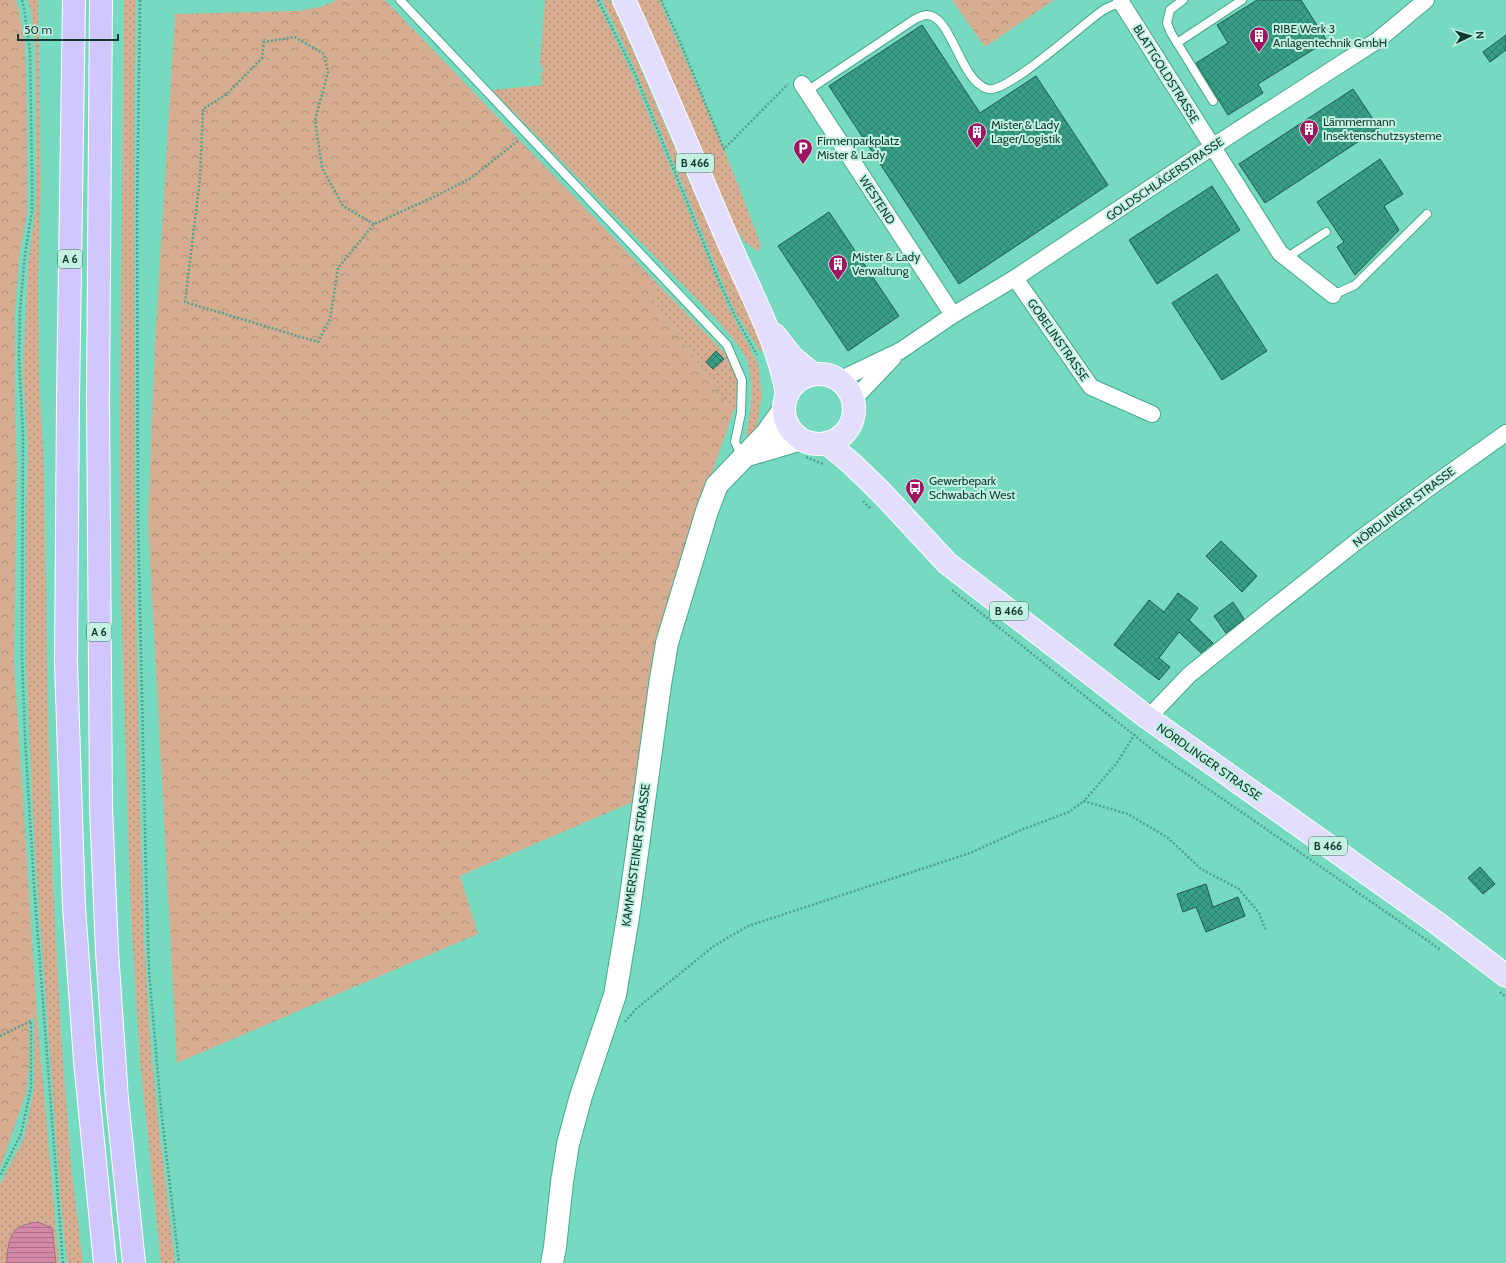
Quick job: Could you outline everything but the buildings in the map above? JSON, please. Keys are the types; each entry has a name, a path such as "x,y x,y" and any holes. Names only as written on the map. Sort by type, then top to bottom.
{"highway":[{"path":"66,0 74,34"},
{"name":"A 6","path":"74,0 66,662 74,907 85,1061 105,1263"},
{"name":"A 6","path":"101,0 98,399 101,808 107,951 117,1099 134,1263"}],"main road":[{"name":"B 466","path":"624,0 646,48 735,258 767,326 783,373 786,401"},
{"name":"B 466","path":"767,326 792,357 813,374"},
{"path":"822,373 839,380 846,385 853,400 853,419 849,427 835,440 826,443 810,443 801,448 785,418 786,401 793,384 803,377 822,373"},
{"name":"B 466","path":"849,427 861,460 872,501"},
{"name":"B 466","path":"826,443 851,462 872,501 947,563 1148,718"},
{"name":"NÖRDLINGER STRASSE","path":"1148,718 1437,923 1500,982"}],"street":[{"name":"GOLDSCHLÄGERSTRASSE","path":"839,380 900,351 953,315 1015,278 1212,147 1378,40 1426,0"},
{"name":"BLATTGOLDSTRASSE","path":"1121,1 1280,253 1333,295"},
{"name":"WESTEND","path":"804,88 953,315"},
{"name":"GOBELINSTRASSE","path":"1015,278 1091,387 1152,414"},
{"name":"GOLDSCHLÄGERSTRASSE","path":"853,400 900,351"},
{"name":"KAMMERSTEINER STRASSE","path":"552,1263 568,1144 580,1096 615,995 630,911 660,685 667,644 707,511 717,485 766,433 786,401"},
{"name":"NÖRDLINGER STRASSE","path":"1148,718 1189,675 1244,631 1433,484 1506,433"},
{"path":"743,456 801,448"}],"lane":[{"path":"400,0 727,345 742,380 741,413 735,442 743,456"},
{"path":"1183,0 1170,10 1167,23 1171,33 1213,101"},
{"path":"1177,43 1242,0"},
{"path":"804,88 925,14 933,16 941,22 947,30 965,66 980,85 989,90 998,88 1007,84 1030,68 1103,10 1121,1"},
{"path":"1333,295 1355,285 1427,214"},
{"path":"1286,258 1326,232"}],"path":[{"path":"22,0 30,51 32,211 25,254 20,310 19,359 23,434 22,664 34,885 63,1263"},
{"path":"140,0 137,213 138,520 146,875 151,986 161,1109 179,1263"},
{"path":"598,0 635,74 718,281 735,316 761,362"},
{"path":"661,0 679,39 724,149 797,75 804,88"},
{"path":"374,224 343,206 322,168 315,120 328,72 324,54 295,37 264,42 262,58 227,94 203,109 200,179 185,302 318,342 330,319 338,268 374,224 472,178 527,133"},
{"path":"801,448 807,457 828,466"},
{"path":"950,589 1159,755 1443,951"},
{"path":"622,1026 636,1009 714,946 748,926 970,853 1021,830 1069,812 1084,801 1116,764 1148,718"},
{"path":"1084,801 1128,814 1168,838 1201,869 1240,889 1259,913 1266,931"},
{"path":"1500,982 1506,997"},
{"path":"0,1036 31,1021 31,1088 21,1134 0,1176"}],"green space":[{"path":"0,0 16,0 25,45 27,214 19,257 15,316 15,408 17,466 14,661 37,1016 29,1020 29,1067 26,1093 0,1169"},
{"path":"28,0 38,0 41,186 38,283 39,373 44,467 47,672 53,885 61,1034 71,1166 83,1263 67,1263 61,1204 35,854 26,663 26,511 28,450 23,373 28,264 36,205 35,46 32,17"},
{"path":"124,0 136,0 134,96 135,565 144,939 150,1038 175,1263 161,1263 140,1059 131,918 121,599 120,425"},
{"path":"337,0 385,0 658,284 653,299 733,412 688,543 635,801 460,876 478,934 177,1063 148,521 155,343 175,14 297,11 321,7"},
{"path":"545,0 596,0 629,67 728,307 758,364 762,395 756,432 749,438 746,433 750,416 752,394 750,373 745,356 740,348 718,321 492,90 542,85 541,72 544,72 540,63"},
{"path":"602,0 610,0 616,11 705,218 761,342 761,353 734,310 632,62"},
{"path":"634,0 659,0 725,153 761,246 759,252 745,242 729,220"},
{"path":"952,0 1054,0 985,47"},
{"path":"658,284 724,352 734,368 738,382 739,403 733,412 653,299"},
{"path":"37,1016 59,1263 0,1263 0,1184 24,1138 34,1089 34,1017"}],"shaded area":[{"path":"38,1222 52,1228 56,1263 7,1263 8,1247 12,1234 22,1226"}],"place":[{"name":"RIBE Werk 3 Anlagentechnik GmbH","path":"1259,53"},
{"name":"Lämmermann Insektenschutzsysteme","path":"1309,146"},
{"name":"Mister & Lady Lager/Logistik","path":"977,149"},
{"name":"Firmenparkplatz Mister & Lady","path":"803,165"},
{"name":"Mister & Lady Verwaltung","path":"838,281"},
{"name":"Gewerbepark Schwabach West","path":"915,505"}]}
